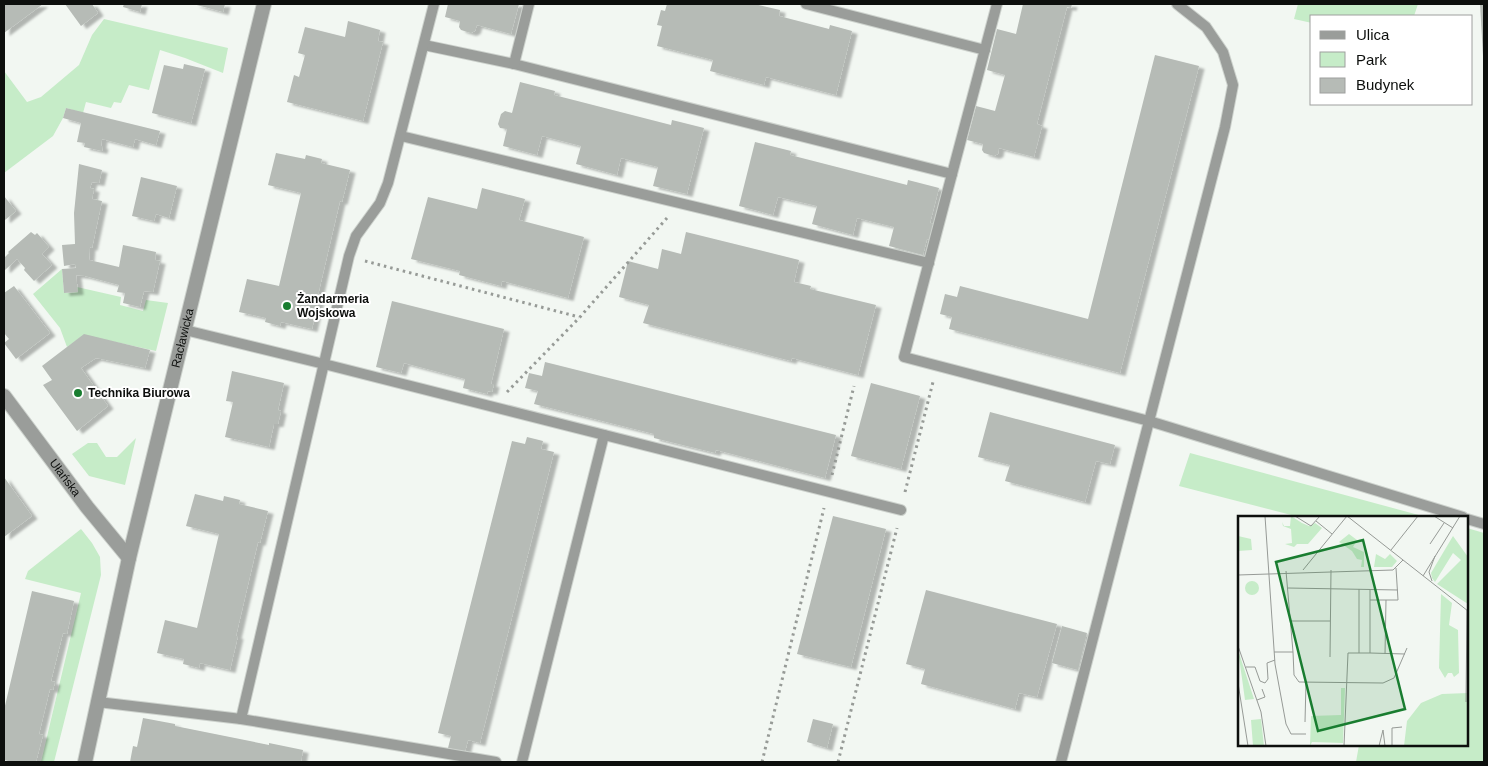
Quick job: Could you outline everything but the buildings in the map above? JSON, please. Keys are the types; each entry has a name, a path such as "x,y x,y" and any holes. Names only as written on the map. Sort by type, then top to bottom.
{"street":[{"name":"Racławicka","path":"85,762 129,558 264,4"},
{"name":"Ułańska","path":"4,396 87,507 129,558"}],"lane":[{"path":"241,719 349,256 356,236 380,203 388,183 434,4"},
{"path":"514,64 529,4"},
{"path":"806,4 985,50"},
{"path":"997,4 904,357 1149,421 1460,516"},
{"path":"1061,762 1225,128 1233,85 1223,52 1206,27 1177,4"},
{"path":"424,45 514,64 952,174"},
{"path":"401,136 929,263"},
{"path":"185,330 901,510"},
{"path":"522,762 604,435"},
{"path":"1468,518 1484,524"},
{"path":"98,702 241,719 496,762"}],"path":[{"path":"492,407 580,317 681,203"},
{"path":"349,256 580,317"},
{"path":"838,762 937,366"},
{"path":"762,762 854,386"}],"green space":[{"path":"1298,4 1418,4 1414,15 1310,15 1310,23 1294,19"},
{"path":"104,19 228,48 223,73 160,50 149,90 129,85 121,103 114,102 111,108 86,102 83,113 66,108 53,136 4,173 4,71 27,102 41,97 79,65 92,35"},
{"path":"62,269 64,293 77,292 77,287 121,297 120,305 143,311 146,300 168,303 156,351 84,335 67,347 60,328 33,294"},
{"path":"136,438 125,485 89,476 72,454 88,443 97,443 106,457 117,457"},
{"path":"1190,453 1422,516 1295,516 1179,486"},
{"path":"1468,528 1484,533 1484,762 1356,762 1359,746 1468,746"},
{"path":"81,529 100,557 101,575 54,762 41,762 81,593 25,579 28,571"}],"place":[{"name":"Żandarmeria Wojskowa","path":"287,306"},
{"name":"Technika Biurowa","path":"78,393"}]}
